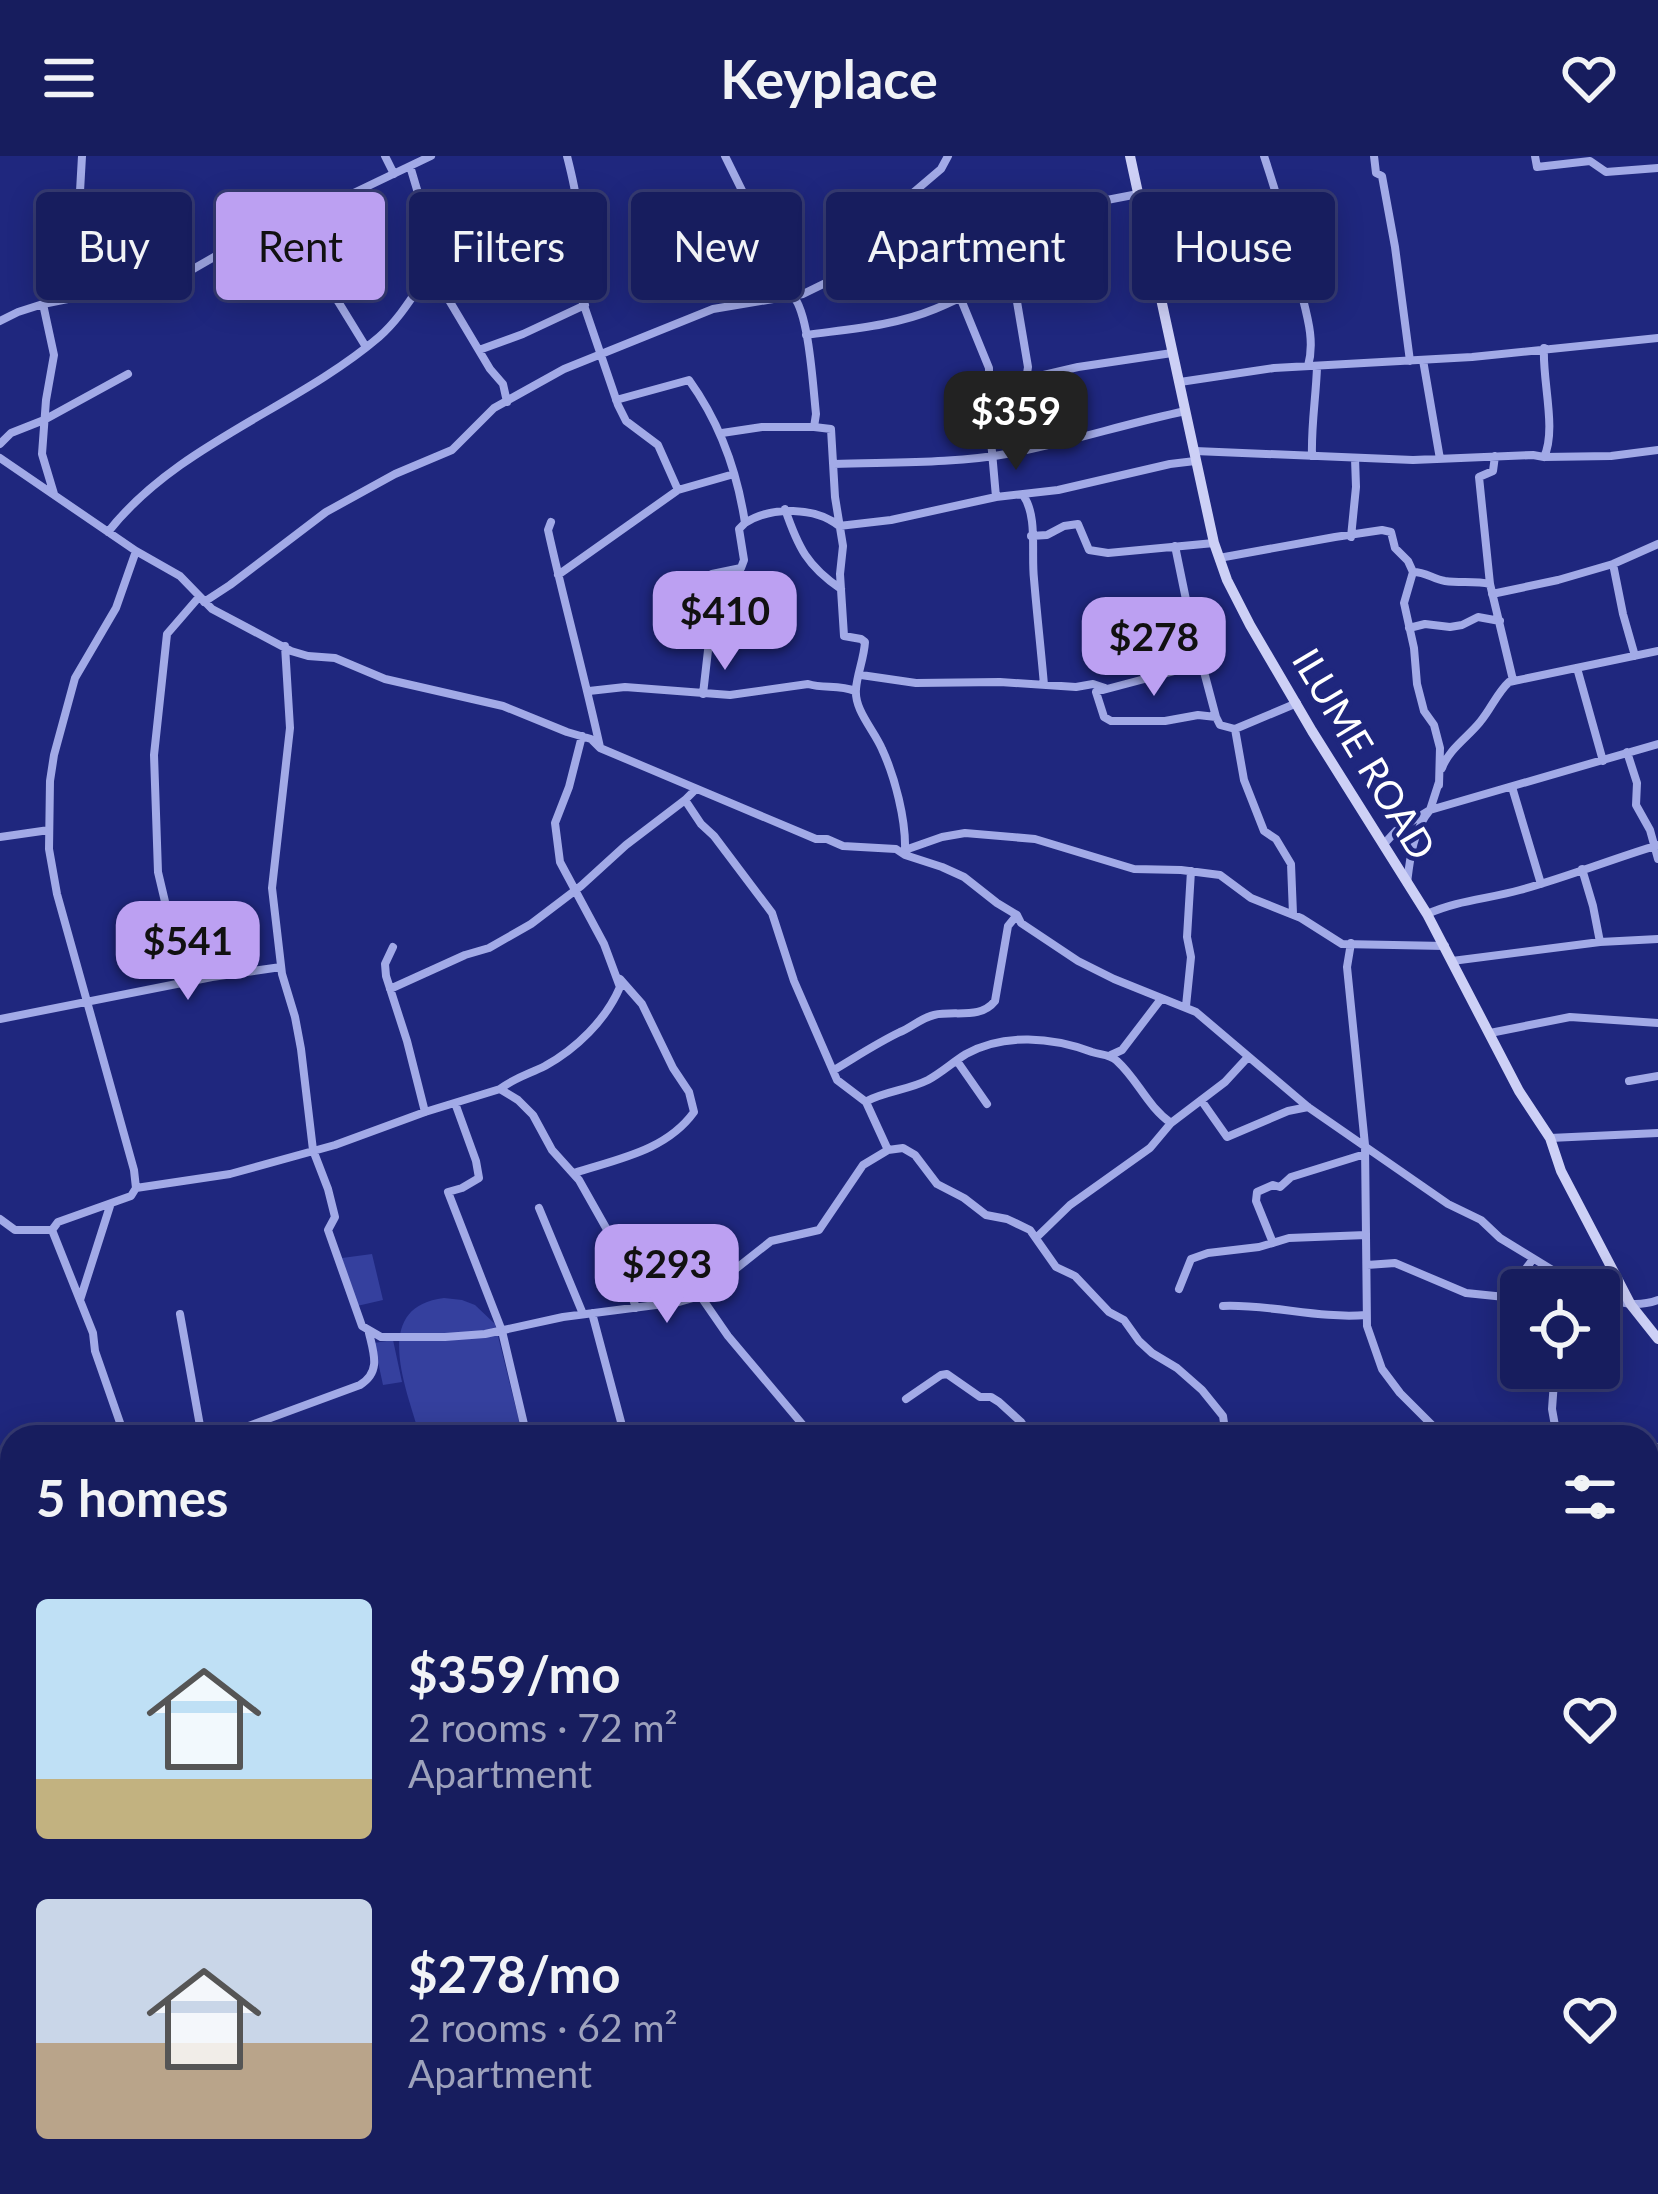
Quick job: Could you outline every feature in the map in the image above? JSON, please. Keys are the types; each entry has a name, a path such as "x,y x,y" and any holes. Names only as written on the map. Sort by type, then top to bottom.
{"street":[{"path":"80,192 82,156"},
{"path":"385,156 394,174"},
{"path":"356,192 431,156"},
{"path":"567,156 577,197 573,267 616,400 626,421 658,445 679,490"},
{"path":"725,156 743,192"},
{"path":"914,192 941,169 948,156"},
{"name":"ILUME ROAD","path":"1131,156 1138,192"},
{"path":"1264,156 1307,313 1316,404 1312,457"},
{"path":"1374,156 1395,248 1410,362"},
{"path":"1535,156 1537,167 1591,160 1606,172 1658,168"},
{"path":"410,166 418,192"},
{"path":"0,321 66,300"},
{"path":"337,300 366,347"},
{"path":"108,532 138,499 199,453 366,347 392,325 409,300"},
{"path":"448,300 502,384 507,403"},
{"path":"184,982 158,872 154,755 167,634 202,600 230,585 326,512 395,474 452,450 483,417 550,376 713,309 770,300"},
{"path":"796,300 806,335 814,427"},
{"path":"806,335 895,322 954,300"},
{"path":"964,300 989,368 996,497"},
{"path":"1018,300 1034,447"},
{"name":"ILUME ROAD","path":"1161,300 1214,543 1250,625 1426,914 1519,1091 1550,1138 1562,1172 1630,1305 1658,1340"},
{"path":"44,304 54,362 42,454 55,495"},
{"path":"479,350 585,304"},
{"path":"1178,382 1274,368 1423,361 1658,338"},
{"path":"1544,348 1549,433 1544,457"},
{"path":"991,387 1172,353"},
{"path":"1423,361 1440,459"},
{"path":"0,444 11,433 128,374"},
{"path":"616,400 689,380 722,433 745,523"},
{"path":"502,384 524,392"},
{"path":"834,464 972,459 1088,437 1186,411"},
{"path":"722,433 762,427 831,429 843,546 844,636 865,642 855,691 863,718 889,766 906,830 905,853"},
{"path":"703,694 712,574 741,568 739,530 750,518 784,509 829,518 839,526 891,520 1196,456 1440,459 1611,456 1658,450"},
{"path":"1496,456 1493,471 1479,477 1491,589 1513,680"},
{"path":"0,458 180,576 202,600 300,654 335,658 385,679 502,706 591,739 600,748 816,839 896,849 964,877 1078,962 1186,1006 1209,1021 1248,1058 1365,1149 1550,1269"},
{"path":"1351,537 1355,458"},
{"path":"558,575 679,490 734,474"},
{"path":"1023,495 1032,520 1044,686"},
{"path":"784,509 808,561 842,590"},
{"path":"551,522 548,530 600,748"},
{"path":"1031,536 1078,524 1090,551 1108,553 1214,543"},
{"path":"1219,558 1391,532 1413,572 1404,603 1417,684 1440,748 1439,785"},
{"path":"1413,572 1491,589 1613,564 1658,544"},
{"path":"1174,546 1220,725 1235,729 1298,703"},
{"path":"52,1230 58,1222 131,1196 136,1188 57,894 49,830 50,781 71,689 116,608 136,551"},
{"path":"1613,564 1636,657"},
{"path":"1409,628 1462,626 1478,617 1500,621"},
{"path":"285,646 290,728 272,888 281,967 302,1049 313,1150 334,1217 328,1230 357,1317 369,1331 381,1337 445,1337 679,1302 714,1286 762,1246 819,1230 863,1165 888,1150 903,1148 915,1154 937,1184 986,1215 1030,1230 1056,1267 1075,1276 1152,1353 1177,1367 1202,1390 1223,1416 1224,1425"},
{"path":"1407,884 1414,840 1430,810 1447,755 1480,723 1500,691 1513,680 1658,651"},
{"path":"1096,692 1201,664"},
{"path":"1577,668 1603,761"},
{"path":"861,675 916,683 1093,684 1105,688 1096,692"},
{"path":"589,691 626,687 730,695 808,684 855,691"},
{"path":"1096,692 1104,717 1111,721 1216,717"},
{"path":"1235,729 1244,780 1264,831 1276,839 1291,864 1293,914"},
{"path":"136,1188 230,1174 335,1145 500,1089 548,1064 602,1020 620,987 617,973 560,862 555,823 582,736"},
{"path":"1382,845 1430,810 1658,744"},
{"path":"1627,752 1636,783 1636,805 1658,859"},
{"path":"1512,787 1541,884"},
{"path":"390,989 489,948 531,924 696,789"},
{"path":"686,800 772,913 794,981 837,1080 866,1102 888,1150"},
{"path":"0,837 49,830"},
{"path":"905,853 965,833 1052,843 1134,869 1220,875 1250,898 1293,914 1342,944 1444,946"},
{"path":"1426,914 1541,884 1656,845"},
{"path":"1582,869 1600,942"},
{"path":"1186,1006 1191,970 1187,937 1191,871"},
{"path":"834,1070 926,1018 989,1008 995,1001 1009,926 1017,915"},
{"path":"1451,961 1658,939"},
{"path":"1351,943 1347,967 1365,1149 1366,1315 1382,1369 1432,1425"},
{"path":"393,947 385,968 425,1112"},
{"path":"0,1019 281,967"},
{"path":"574,1173 655,1146 681,1130 694,1112 689,1092 642,1004 617,973"},
{"path":"1109,1055 1122,1050 1161,999"},
{"path":"1490,1033 1570,1017 1658,1023"},
{"path":"866,1102 883,1092 926,1081 968,1053 1020,1038 1109,1055 1171,1124"},
{"path":"1037,1237 1070,1205 1150,1148 1248,1058"},
{"path":"957,1061 987,1104"},
{"path":"1629,1081 1658,1076"},
{"path":"500,1089 533,1114 552,1150 574,1173 614,1242 636,1308"},
{"path":"1202,1100 1227,1137 1309,1107"},
{"path":"455,1102 479,1178 448,1192 502,1330 524,1425"},
{"path":"1550,1138 1658,1133"},
{"path":"1273,1243 1256,1202 1257,1192 1280,1187 1292,1177 1365,1149"},
{"path":"80,1301 112,1204"},
{"path":"539,1208 587,1314 621,1425"},
{"path":"0,1219 15,1230 52,1230"},
{"path":"52,1230 93,1333 121,1425"},
{"path":"1179,1289 1195,1256 1310,1235 1366,1235"},
{"path":"1366,1264 1395,1263 1466,1293 1497,1298 1505,1297 1533,1259"},
{"path":"699,1294 803,1425"},
{"path":"1620,1302 1643,1305 1658,1300"},
{"path":"1222,1306 1366,1315"},
{"path":"180,1314 200,1425"},
{"path":"265,1425 275,1414 370,1379 375,1369 369,1331"},
{"path":"906,1399 947,1374 980,1397 999,1402 1023,1425"},
{"path":"1553,1389 1555,1425"}],"shaded area":[{"path":"372,1254 383,1300 357,1306 342,1258"},
{"path":"444,1298 462,1300 475,1305 495,1324 520,1425 417,1425 399,1354 407,1317 421,1305"},
{"path":"393,1340 402,1382 383,1385 374,1343"}]}
